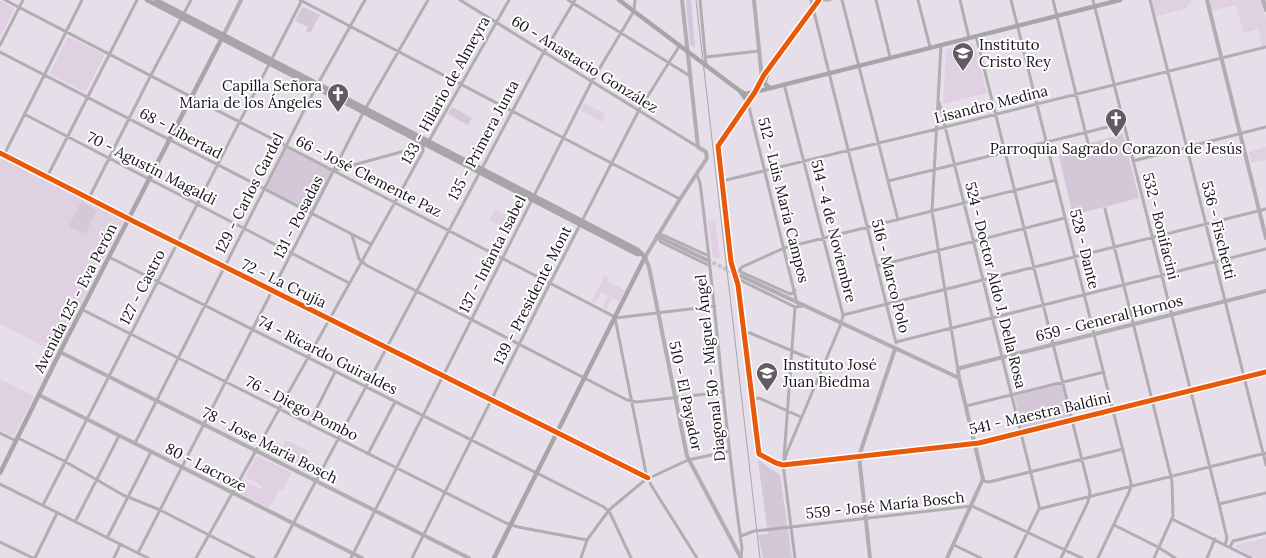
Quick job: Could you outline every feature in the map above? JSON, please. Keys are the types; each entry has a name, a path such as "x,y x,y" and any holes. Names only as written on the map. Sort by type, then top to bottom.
{"main road":[{"path":"147,0 223,36 365,110 425,144 638,250 643,256 585,379 494,558"},
{"path":"156,0 183,16"},
{"path":"620,0 740,92 748,102"},
{"path":"740,92 744,94 755,92 1120,0"},
{"name":"Avenida 125 - Eva Perón","path":"0,473 60,352 223,36"},
{"path":"768,72 764,83 770,88"}],"street":[{"name":"66 - José Clemente Paz","path":"5,0 615,318"},
{"path":"0,45 23,0"},
{"path":"2,154 82,0"},
{"path":"47,177 86,96 137,0"},
{"path":"89,198 191,0"},
{"name":"Avenida 125 - Eva Perón","path":"223,36 241,0"},
{"path":"301,0 680,199"},
{"name":"127 - Castro","path":"43,505 301,0"},
{"name":"129 - Carlos Gardel","path":"135,443 318,85 365,0"},
{"name":"131 - Posadas","path":"138,553 365,110 428,0"},
{"name":"60 - Anastacio González","path":"460,0 698,147"},
{"name":"133 - Hilario de Almeyra","path":"196,558 395,202 425,144 509,0"},
{"path":"568,0 691,76"},
{"path":"634,11 635,0"},
{"path":"643,256 707,158 706,152 698,147 682,0"},
{"path":"700,0 706,66"},
{"path":"754,0 762,79"},
{"name":"516 - Marco Polo","path":"811,0 896,342 859,456 870,558"},
{"path":"830,0 819,0 762,79 718,146 733,270 739,278 959,378"},
{"path":"842,0 898,220"},
{"path":"876,0 890,57"},
{"path":"918,0 930,47"},
{"path":"960,0 969,38"},
{"name":"528 - Dante","path":"1011,0 1095,333 1131,486"},
{"path":"1052,0 1088,143"},
{"name":"532 - Bonifacini","path":"1093,0 1219,504 1227,538 1225,545"},
{"name":"536 - Fischetti","path":"1150,0 1244,377 1265,453 1266,465"},
{"path":"1207,0 1266,238"},
{"path":"1263,0 1266,10"},
{"name":"135 - Primera Junta","path":"275,558 511,111 574,2"},
{"name":"137 - Infanta Isabel","path":"352,556 592,81 634,11"},
{"path":"976,36 1090,496 1061,558"},
{"path":"941,45 932,211 959,378 976,443 983,481 947,558"},
{"name":"139 - Presidente Mont","path":"412,558 639,110 680,46"},
{"name":"Lisandro Medina","path":"722,181 1266,47"},
{"path":"706,57 759,51"},
{"name":"68 - Libertad","path":"0,52 371,244"},
{"name":"514 - 4 de Noviembre","path":"783,465 843,315 784,84"},
{"name":"512 - Luis María Campos","path":"748,102 795,290 793,352 783,465 795,558"},
{"name":"524 - Doctor Aldo J. Della Rosa","path":"939,102 1039,509"},
{"name":"70 - Agustín Magaldi","path":"24,114 349,283"},
{"path":"888,181 1124,123"},
{"path":"1133,161 1266,127"},
{"path":"334,170 425,144"},
{"name":"72 - La Crujía","path":"2,154 648,478"},
{"name":"Diagonal 50 - Miguel Ángel","path":"697,175 700,183 715,306 723,392 741,536 741,558"},
{"path":"739,271 742,267 784,248 1056,180"},
{"path":"1105,209 1171,476 1174,513 1154,558"},
{"path":"843,315 1266,209"},
{"path":"877,266 1066,218"},
{"path":"352,235 361,262 585,379 633,402 723,392"},
{"path":"657,236 663,235 708,258"},
{"path":"657,236 708,258"},
{"path":"657,236 661,242 710,266"},
{"path":"896,342 1266,249"},
{"name":"510 - El Payador","path":"643,256 649,267 688,460 741,558"},
{"name":"74 - Ricardo Guiraldes","path":"109,257 609,510"},
{"path":"733,270 790,294 795,290"},
{"path":"739,278 770,290 796,305"},
{"path":"739,278 759,454 783,465"},
{"name":"659 - General Hornos","path":"958,370 1002,356 1266,291"},
{"path":"696,558 648,478 615,318 715,306"},
{"name":"76 - Diego Pombo","path":"82,310 511,525 587,540"},
{"path":"744,333 750,333 823,364"},
{"name":"78 - Jose Maria Bosch","path":"60,352 469,558"},
{"path":"309,424 335,372"},
{"path":"966,406 1104,372"},
{"name":"541 - Maestra Baldini","path":"783,465 976,443 1266,372"},
{"name":"80 - Lacroze","path":"39,396 232,492 352,556 362,558"},
{"path":"752,399 759,398 801,417"},
{"path":"368,454 395,402"},
{"path":"0,434 66,462 126,497 160,510 254,558"},
{"path":"75,522 119,436"},
{"path":"983,481 989,482 1123,449"},
{"path":"580,558 587,540 609,510 648,478 688,460 730,451"},
{"path":"107,538 126,497 151,452"},
{"path":"1015,558 1039,509 1265,453"},
{"path":"0,484 148,558"},
{"path":"1098,558 1131,486"},
{"path":"1219,504 1266,493"},
{"name":"559 - José María Bosch","path":"741,536 754,532 791,527 972,506 1082,558"},
{"path":"609,510 631,558"},
{"path":"0,542 34,558 58,513"},
{"path":"1172,519 1251,558"},
{"path":"1114,525 1176,558"},
{"path":"1230,547 1233,541 1266,533"},
{"path":"1207,558 1215,539"},
{"path":"114,558 120,545"},
{"path":"954,545 981,558"}],"shaded area":[{"path":"686,0 691,0 695,48 690,44"},
{"path":"1151,0 1191,0 1191,3 1187,4 1188,8 1155,17"},
{"path":"1208,0 1261,0 1266,19 1266,45 1262,46 1258,29 1243,33 1236,5 1211,11"},
{"path":"0,1 14,10 0,37"},
{"path":"304,7 320,15 310,33 306,31 308,27 295,21"},
{"path":"69,37 104,56 84,92 50,72"},
{"name":"Instituto Cristo Rey","path":"973,43 987,93 943,104 946,51"},
{"path":"584,103 606,114 602,122 581,111"},
{"path":"452,107 472,118 468,125 448,114"},
{"path":"1123,134 1139,198 1073,215 1058,152"},
{"path":"287,146 334,170 312,214 265,189"},
{"path":"1266,147 1266,160 1251,163 1249,152"},
{"path":"0,157 123,221 56,353 0,324"},
{"path":"81,202 97,210 85,234 69,226"},
{"path":"495,209 518,221 512,232 489,220"},
{"path":"715,220 720,258 715,259 713,257 708,221"},
{"path":"605,275 608,277 607,281 625,290 619,301 612,298 606,309 603,307 608,296 601,292 595,303 592,301"},
{"path":"0,379 34,396 12,436 0,430"},
{"path":"1061,384 1070,419 1023,431 1014,396"},
{"path":"267,438 283,447 286,440 309,451 305,458 321,466 316,476 262,450 261,448"},
{"path":"258,456 292,473 283,491 279,490 269,508 237,490 243,480 261,489 262,486 245,477"},
{"path":"758,460 780,475 792,558 763,558 758,535 768,534"},
{"path":"1266,538 1266,558 1257,558 1236,548 1236,545"}],"tunnel":[{"path":"707,260 741,276"}],"railway":[{"path":"696,0 760,558"}],"cycle path":[{"path":"819,0 764,75 755,92 718,146 731,262 738,285 759,454 783,465 979,443 1266,372"},
{"path":"0,153 648,478"}],"place":[{"name":"Instituto Cristo Rey","path":"963,72"},
{"name":"Capilla Señora Maria de los Ángeles","path":"338,113"},
{"name":"Parroquia Sagrado Corazon de Jesús","path":"1116,138"},
{"name":"Instituto José Juan Biedma","path":"767,392"}]}
